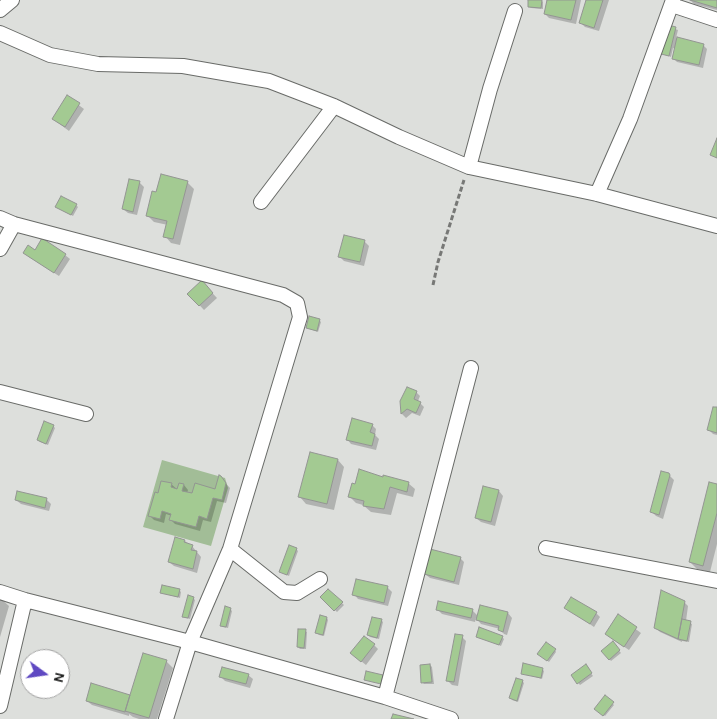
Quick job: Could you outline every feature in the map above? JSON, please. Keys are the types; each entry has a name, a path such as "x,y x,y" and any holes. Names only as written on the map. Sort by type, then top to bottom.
{"street":[{"path":"0,10 12,0"},
{"path":"597,194 630,119 672,2 717,20"},
{"path":"469,167 490,89 515,11"},
{"path":"0,33 50,54 98,64 183,66 269,81 334,106 469,167 597,194 717,226"},
{"path":"261,202 334,106"},
{"path":"0,218 14,224 283,295 296,303 300,317 230,550 190,642 166,719"},
{"path":"0,249 14,224"},
{"path":"385,698 471,368"},
{"path":"0,392 86,414"},
{"path":"546,548 717,581"},
{"path":"230,550 284,592 297,593 320,579"},
{"path":"0,592 190,642 451,719"},
{"path":"0,706 26,600"}],"path":[{"path":"433,285 438,262 469,167"}],"green space":[{"path":"162,460 225,478 228,488 211,546 143,527"}],"building":[{"path":"528,0 542,0 541,8 528,7"},
{"path":"547,0 576,0 571,20 544,14"},
{"path":"586,0 603,0 594,28 579,23"},
{"path":"690,0 717,0 717,8"},
{"path":"668,25 676,27 669,56 661,54"},
{"path":"677,37 704,44 699,65 672,59"},
{"path":"67,95 80,103 65,127 52,119"},
{"path":"717,138 717,158 710,155"},
{"path":"161,174 188,181 173,239 163,237 167,221 146,216 152,191 156,192"},
{"path":"129,179 140,181 133,212 122,209"},
{"path":"61,196 77,204 71,215 55,207"},
{"path":"344,235 365,240 360,262 338,257"},
{"path":"42,238 66,254 54,273 23,253 28,245 35,250"},
{"path":"202,280 213,293 199,306 187,294"},
{"path":"309,316 320,319 317,331 306,328"},
{"path":"407,387 417,391 414,399 421,402 416,413 407,409 401,414 400,401"},
{"path":"713,407 717,407 717,433 707,430"},
{"path":"352,418 373,424 370,432 375,434 372,446 346,440"},
{"path":"44,421 54,425 46,444 37,440"},
{"path":"310,452 338,459 327,504 298,497"},
{"path":"359,469 383,477 383,475 409,482 407,492 390,487 384,509 363,506 364,501 348,497 352,483 355,484"},
{"path":"661,471 670,475 659,515 650,512"},
{"path":"219,475 226,483 222,500 213,498 207,519 199,516 196,527 169,520 171,514 162,511 160,519 148,516 155,492 158,493 161,481 172,483 171,487 177,489 179,483 184,484 182,491 192,493 195,483 215,489"},
{"path":"709,482 717,484 717,513 703,566 689,562"},
{"path":"483,486 499,490 491,522 475,518"},
{"path":"17,491 47,498 45,508 15,500"},
{"path":"175,537 193,545 191,550 197,551 193,569 168,562"},
{"path":"289,545 297,548 287,575 279,572"},
{"path":"430,549 461,557 454,582 424,574"},
{"path":"356,579 388,586 384,603 352,595"},
{"path":"162,585 180,589 178,597 160,593"},
{"path":"328,589 343,602 334,611 320,597"},
{"path":"661,590 685,601 678,639 654,628"},
{"path":"188,595 194,597 188,618 182,617"},
{"path":"571,597 597,612 590,624 564,608"},
{"path":"438,601 473,609 471,618 436,610"},
{"path":"480,605 508,612 503,632 498,630 499,626 476,620"},
{"path":"225,606 231,608 226,627 220,626"},
{"path":"618,614 637,627 624,647 605,634"},
{"path":"320,615 327,617 323,635 315,633"},
{"path":"372,617 382,619 377,638 367,635"},
{"path":"682,619 691,621 687,641 678,639"},
{"path":"479,627 503,636 499,645 476,637"},
{"path":"298,629 306,629 304,648 297,647"},
{"path":"455,634 463,635 454,682 446,681"},
{"path":"364,636 375,644 361,662 350,653"},
{"path":"613,641 620,650 609,660 601,651"},
{"path":"546,642 556,649 547,661 537,654"},
{"path":"143,653 167,660 149,718 125,711"},
{"path":"523,663 543,668 541,678 521,674"},
{"path":"430,664 432,682 421,683 420,665"},
{"path":"586,664 592,673 577,684 571,675"},
{"path":"222,667 249,674 246,684 219,677"},
{"path":"366,671 383,675 381,684 364,680"},
{"path":"516,678 523,680 517,701 509,698"},
{"path":"91,683 130,695 125,712 86,701"},
{"path":"605,695 614,702 603,716 594,709"},
{"path":"393,714 414,719 391,719"}]}
